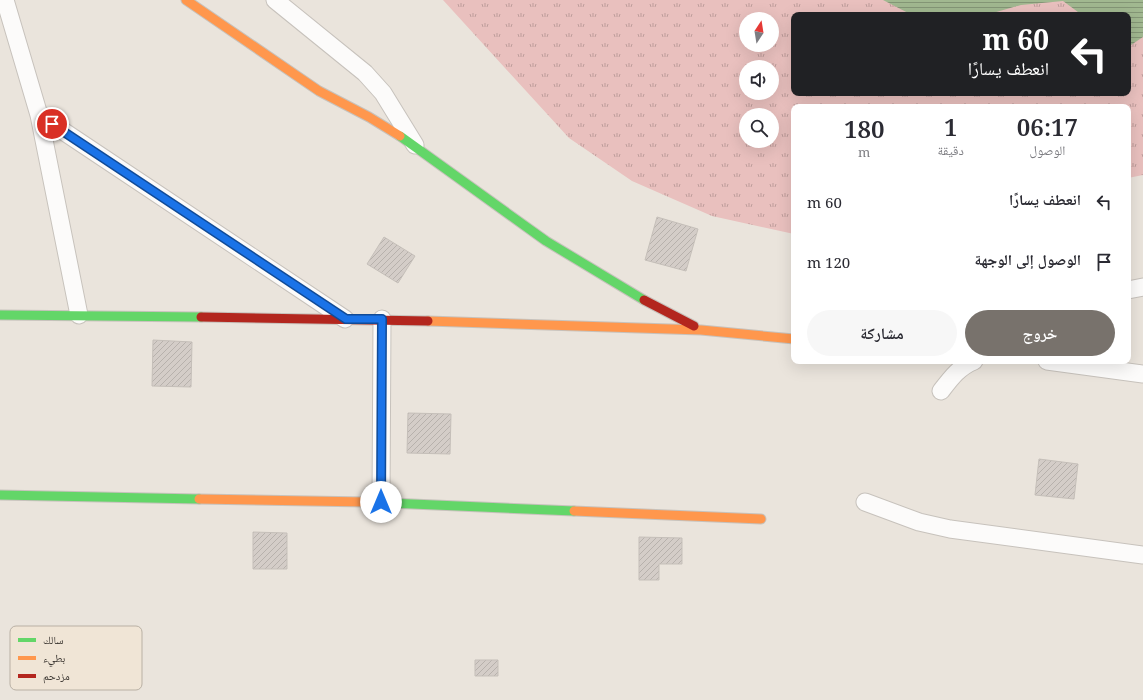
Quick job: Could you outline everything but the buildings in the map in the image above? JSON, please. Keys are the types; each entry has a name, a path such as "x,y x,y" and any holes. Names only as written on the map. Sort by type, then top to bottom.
{"street":[{"path":"6,0 39,116 79,315"},
{"path":"186,0 319,91 369,117 415,145 546,241 649,303 701,330"},
{"path":"276,0 365,73 382,93 415,145"},
{"path":"39,116 346,319"},
{"path":"1131,289 1143,287"},
{"path":"0,315 382,319 701,330 791,339"},
{"path":"381,502 382,319"},
{"path":"941,391 955,373 967,364"},
{"path":"1069,364 1143,374"},
{"path":"0,495 381,502 761,519"},
{"path":"865,502 919,522 950,529 1143,555"}],"green space":[{"path":"443,0 1143,0 1143,175 1131,177 1131,104 791,104 791,233 712,216 632,181 569,138"}],"shaded area":[{"path":"883,0 1143,0 1143,37 1131,45 1131,12 1078,12 1063,1 1021,5 996,12 906,12"}],"traffic: fast":[{"path":"400,136 546,241 644,300"},
{"path":"0,315 201,317"},
{"path":"0,495 199,499"},
{"path":"366,502 574,511"}],"traffic: slow":[{"path":"186,0 319,91 369,117 400,136"},
{"path":"428,321 701,330 791,339"},
{"path":"199,499 366,502"},
{"path":"574,511 761,519"}],"traffic: jam":[{"path":"644,300 694,326"},
{"path":"201,317 428,321"}],"route":[{"path":"52,124 346,319 382,319 381,502"}]}
